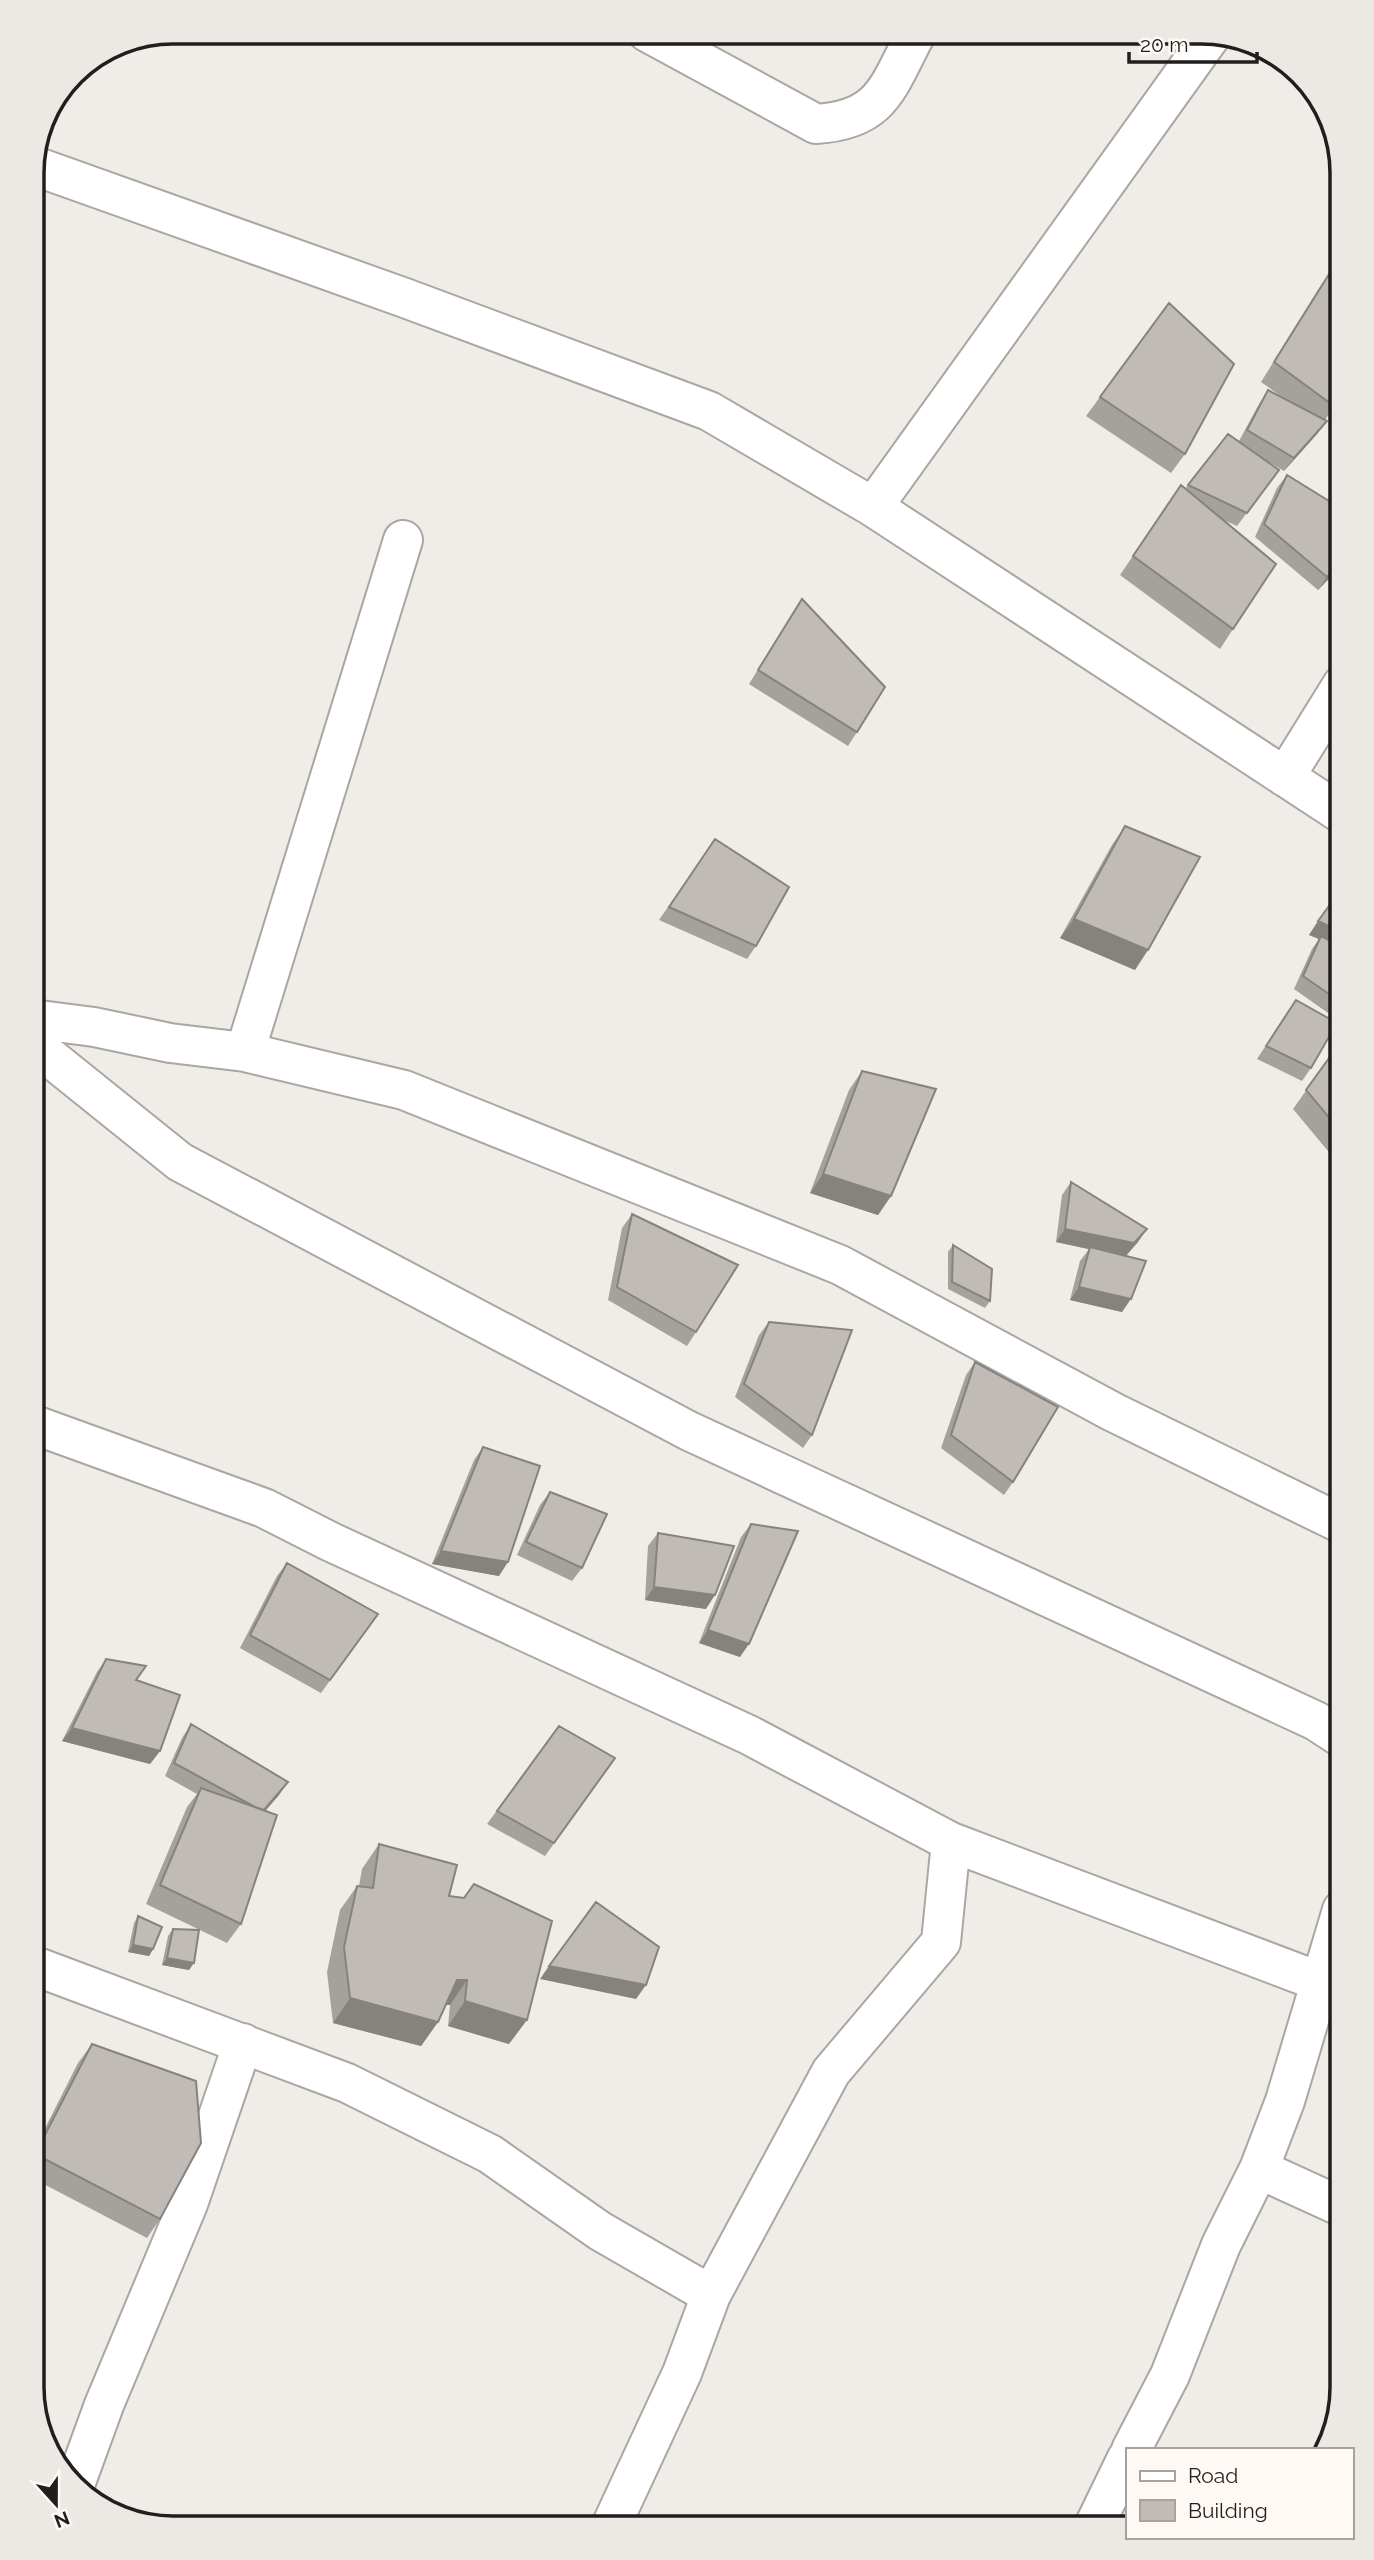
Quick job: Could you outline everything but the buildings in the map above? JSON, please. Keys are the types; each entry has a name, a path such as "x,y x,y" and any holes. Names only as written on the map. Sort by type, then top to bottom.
{"street":[{"path":"669,44 816,124 844,122 874,107 910,44"},
{"path":"873,508 1205,44"},
{"path":"44,169 405,298 709,411 873,508 1330,806"},
{"path":"245,1052 403,540"},
{"path":"1285,777 1330,704"},
{"path":"44,1021 94,1027 170,1043 245,1052 404,1090 840,1265 1113,1412 1330,1518"},
{"path":"44,1052 180,1162 689,1431 1316,1721 1330,1730"},
{"path":"44,1428 264,1508 749,1735 951,1842 1318,1981"},
{"path":"616,2516 682,2373 711,2295 831,2072 941,1942 951,1842"},
{"path":"1132,2448 1170,2375 1221,2245 1259,2169 1284,2101 1330,1946"},
{"path":"44,1969 347,2083 490,2154 600,2231 711,2295"},
{"path":"81,2469 104,2405 188,2204 243,2043"},
{"path":"1259,2169 1330,2202"},
{"path":"1099,2516 1126,2460"}]}
